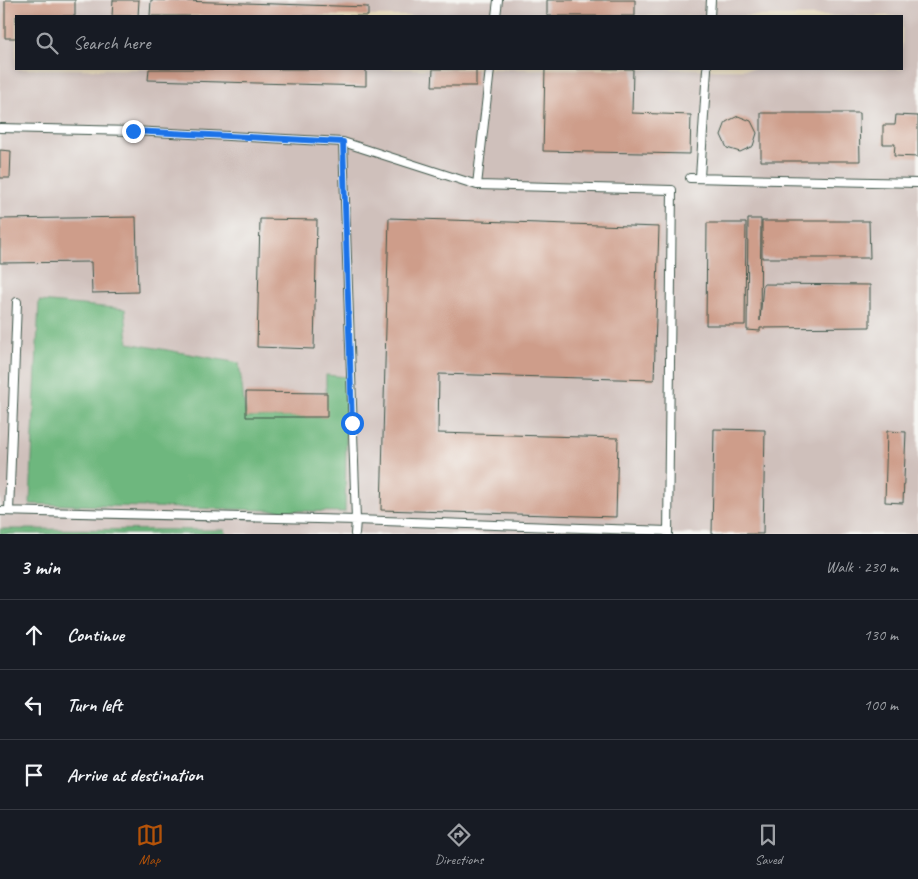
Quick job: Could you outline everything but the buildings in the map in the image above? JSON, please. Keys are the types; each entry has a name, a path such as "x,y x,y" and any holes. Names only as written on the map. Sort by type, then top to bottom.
{"lane":[{"path":"496,15 498,0"},
{"path":"710,15 711,0"},
{"path":"477,185 490,70"},
{"path":"700,177 707,70"},
{"path":"0,128 133,131 343,142 477,185 672,190 668,532 356,520 0,511"},
{"path":"343,142 355,534"},
{"path":"690,178 918,183"},
{"path":"9,511 17,302"}],"shaded area":[{"path":"0,0 918,0 918,534 0,534"}],"green space":[{"path":"39,301 125,309 128,343 239,363 246,417 326,417 326,375 347,377 345,512 30,504"},
{"path":"0,529 225,530 226,534 0,534"}],"route":[{"path":"133,131 343,142 352,423"}]}
